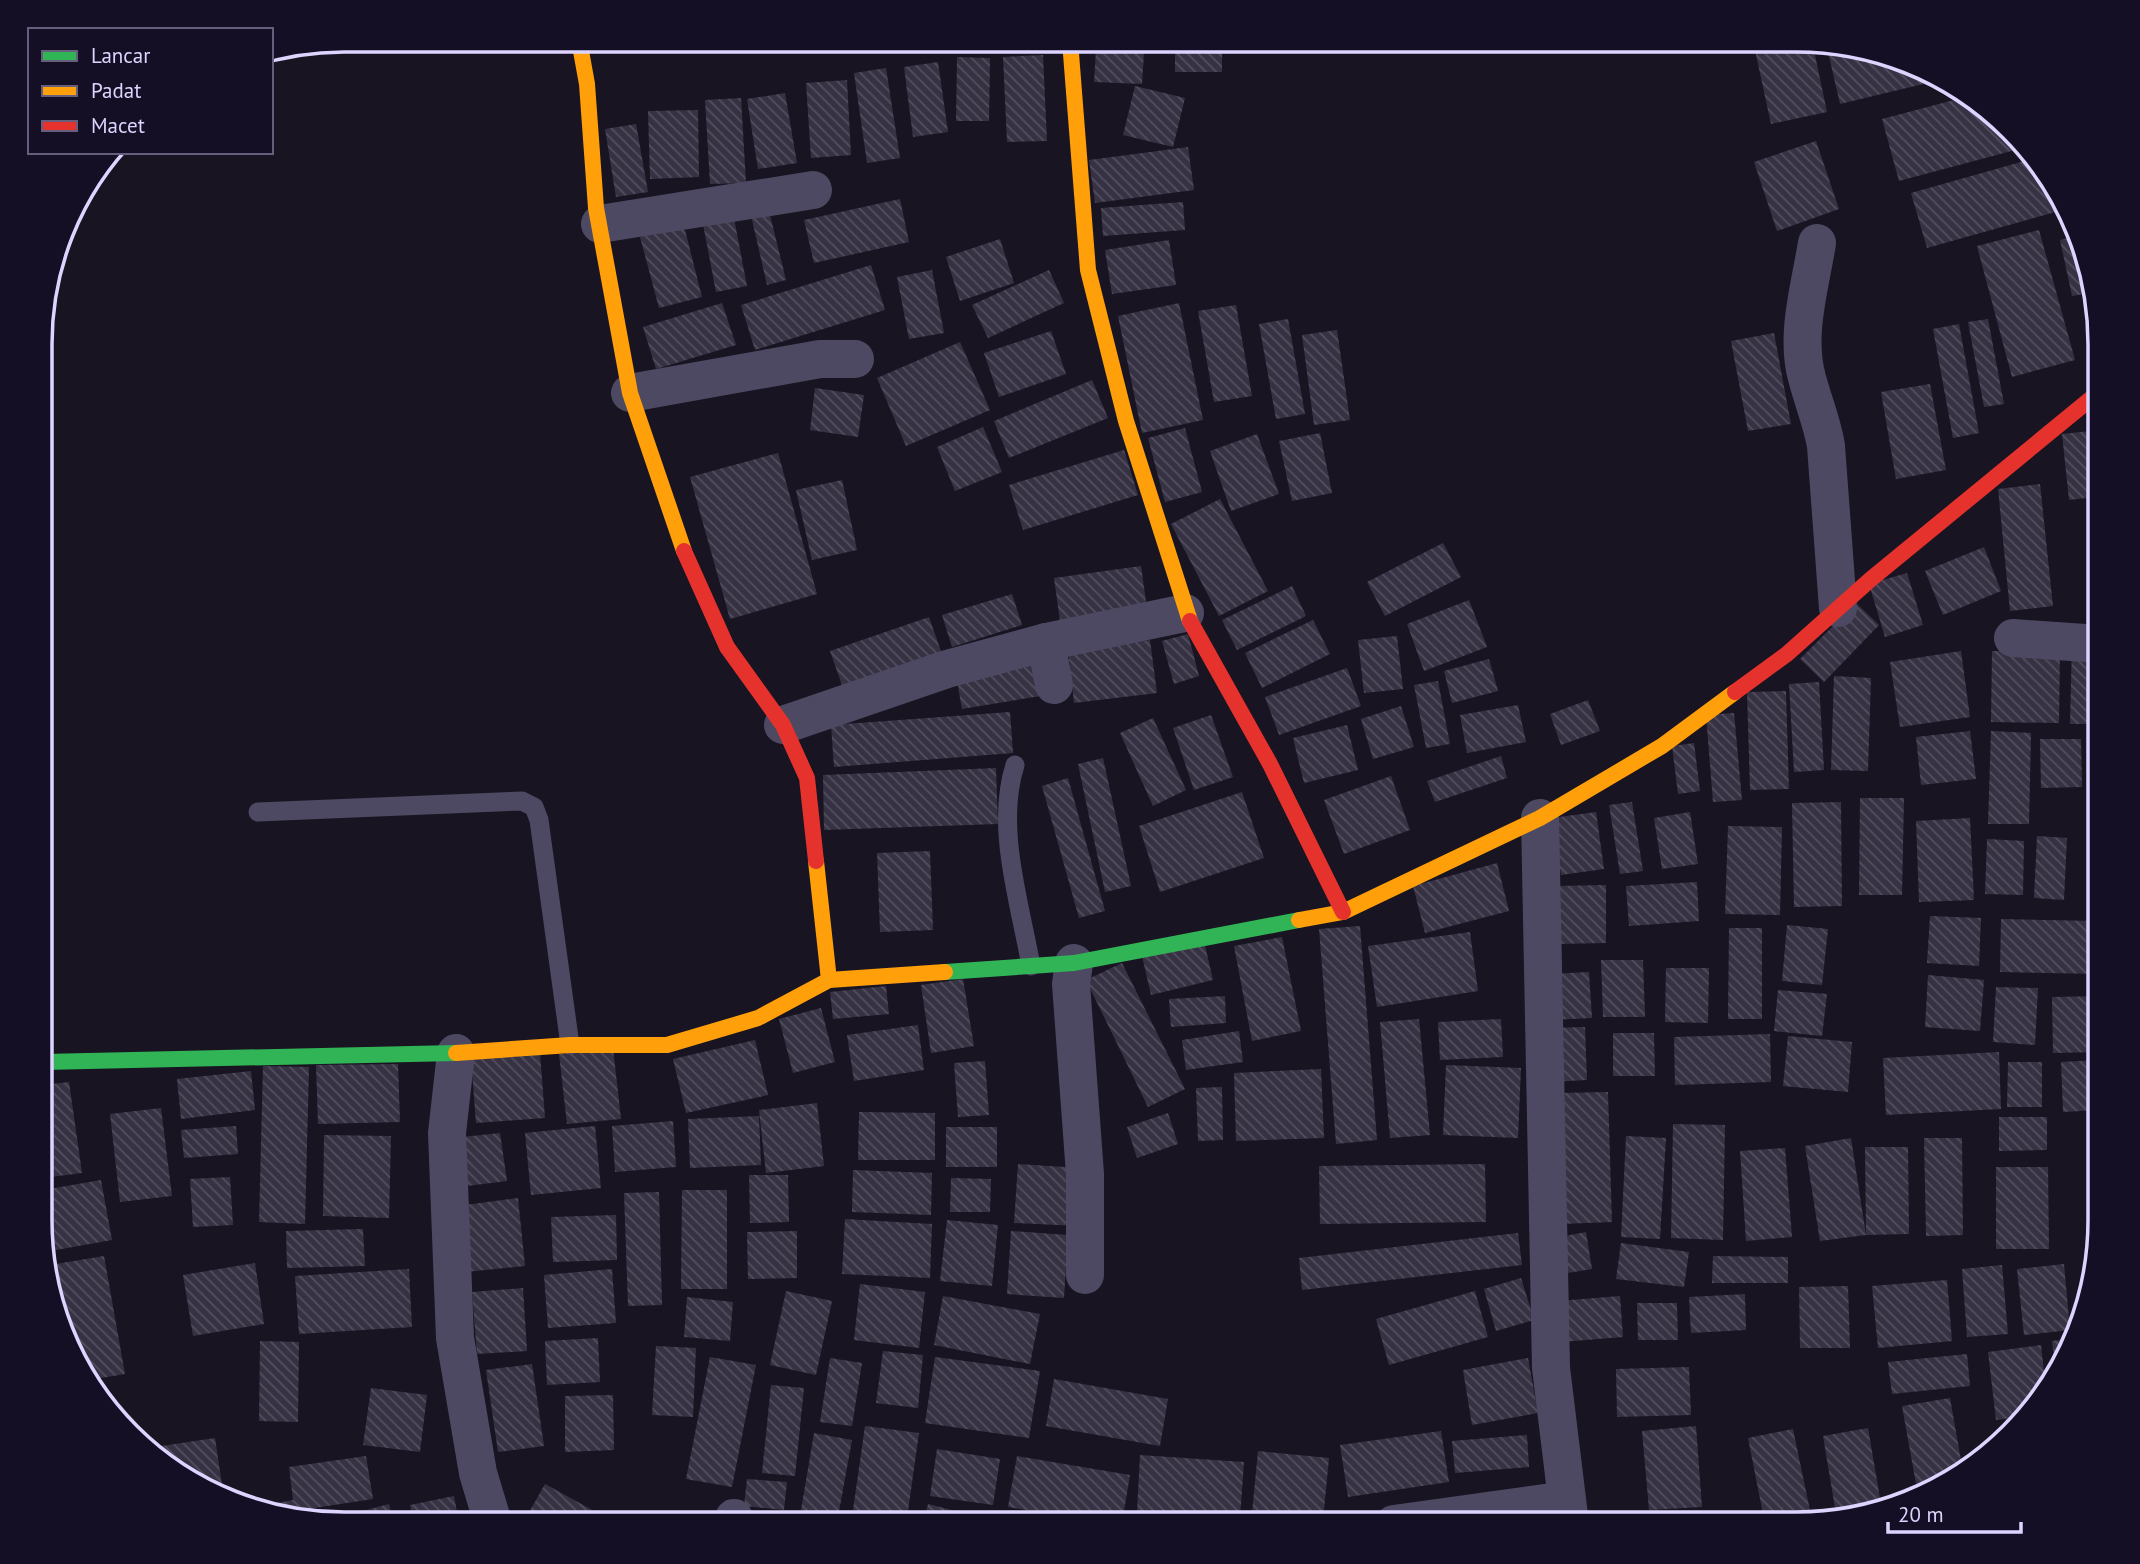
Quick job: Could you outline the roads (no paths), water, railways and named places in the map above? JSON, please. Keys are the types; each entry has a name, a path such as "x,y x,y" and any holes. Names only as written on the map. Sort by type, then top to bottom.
{"street":[{"path":"581,52 587,84 600,224 631,393 680,543 727,647 783,724 807,778 829,980"},
{"path":"1071,52 1088,270 1126,421 1185,613 1270,764 1343,912"},
{"path":"600,224 813,190"},
{"path":"1816,243 1802,336 1806,377 1822,421 1826,446 1838,608"},
{"path":"631,393 820,359 855,359"},
{"path":"52,1062 456,1054 570,1045 667,1045 758,1018 829,980 1074,963 1343,912 1540,818 1662,746 1787,654 1838,608 2088,401"},
{"path":"783,724 947,669 1046,642 1185,613"},
{"path":"2012,638 2088,643"},
{"path":"1046,642 1054,685"},
{"path":"1540,818 1551,1368 1568,1512"},
{"path":"1074,963 1072,984 1085,1174 1085,1275"},
{"path":"456,1054 447,1133 455,1338 478,1473 490,1512"}],"lane":[{"path":"1015,765 1008,787 1006,821 1031,966"},
{"path":"258,813 522,801 534,807 540,820 570,1045"}]}
